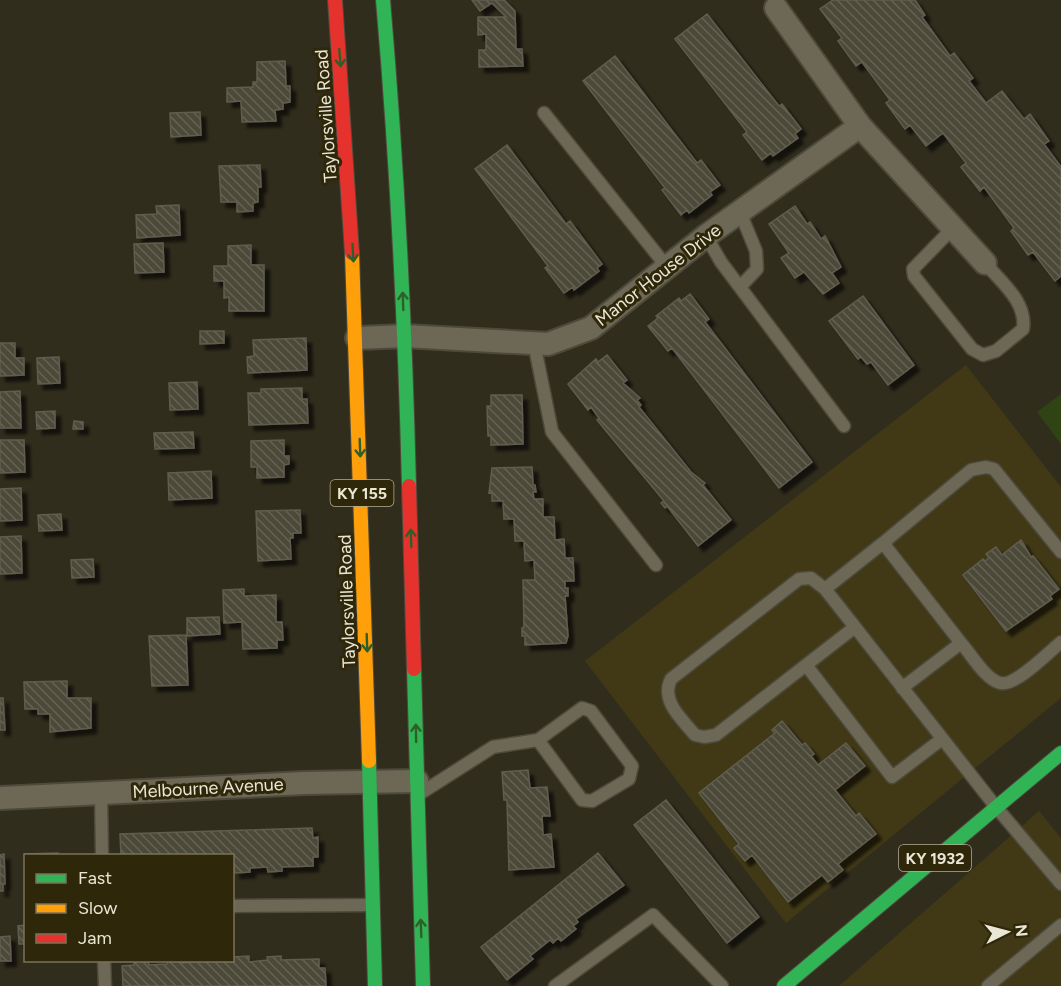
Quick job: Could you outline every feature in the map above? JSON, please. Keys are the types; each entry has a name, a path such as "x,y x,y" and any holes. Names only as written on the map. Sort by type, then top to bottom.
{"main road":[{"name":"Taylorsville Road","path":"335,0 346,130 357,338 375,986"},
{"name":"KY 155","path":"383,0 393,116 405,336 423,986"},
{"name":"KY 1932","path":"784,986 1061,753"}],"street":[{"path":"776,8 860,126 985,263"},
{"name":"Manor House Drive","path":"357,338 405,336 548,344 591,328 706,236 860,126"},
{"name":"Melbourne Avenue","path":"0,798 371,782 417,788"}],"lane":[{"path":"544,112 667,267"},
{"path":"740,212 756,251 757,269 740,287"},
{"path":"953,228 912,269 914,276 972,349 982,355 996,351 1023,329 1025,317 1019,302 985,263"},
{"path":"706,236 740,287 843,426"},
{"path":"534,343 552,432 656,565"},
{"path":"825,589 972,470 986,467 994,469 1061,552"},
{"path":"883,543 961,643 989,675 1000,683 1012,682 1061,642"},
{"path":"855,627 716,735 705,737 695,735 669,702 666,689 671,680 799,579 811,578 825,589 855,627 942,739 996,807 1061,884"},
{"path":"902,688 961,643"},
{"path":"806,665 892,777 942,739"},
{"path":"417,788 493,747 538,740 582,708 591,711 632,766 629,779 592,801 582,800 538,740"},
{"path":"101,793 102,854"},
{"path":"234,906 374,905"},
{"path":"555,986 653,915 722,986"},
{"path":"988,986 1061,925"},
{"path":"104,962 105,986"}],"shaded area":[{"path":"966,365 1061,487 1061,698 786,923 585,661"},
{"path":"1039,811 1061,838 1061,986 839,986"}],"green space":[{"path":"1061,394 1061,444 1037,412"}],"building":[{"path":"472,0 504,0 515,11 516,49 522,49 523,66 479,67 479,50 486,50 486,34 478,35 478,17 506,17 492,3 480,11"},
{"path":"833,0 915,0 925,15 922,17 950,56 954,53 973,78 969,81 986,103 1002,91 1024,119 1030,114 1049,141 1044,144 1061,167 1061,276 1055,281 1033,252 1028,255 1011,231 1014,228 984,187 980,191 961,167 966,163 943,133 926,146 910,125 905,129 886,103 890,100 862,62 856,66 838,41 842,38 820,9"},
{"path":"707,14 779,106 782,104 801,129 795,134 798,138 773,156 771,153 762,160 743,135 747,132 675,39"},
{"path":"615,56 697,163 701,160 720,185 710,192 712,195 689,213 687,210 681,215 662,190 665,188 583,81"},
{"path":"285,61 286,86 290,86 290,102 283,103 283,109 275,110 276,121 242,122 241,101 227,102 227,88 253,87 253,82 257,82 257,62"},
{"path":"200,112 201,135 171,137 170,113"},
{"path":"507,145 566,224 570,221 602,264 597,268 599,271 574,290 573,287 564,293 545,268 548,266 475,169"},
{"path":"260,165 261,187 258,187 258,202 253,203 253,211 237,212 237,202 221,202 219,166"},
{"path":"179,205 180,235 137,238 136,215 157,214 156,206"},
{"path":"795,206 807,224 810,222 821,239 825,236 841,267 832,273 839,283 823,294 804,272 795,278 781,258 789,253 769,224"},
{"path":"163,243 164,272 135,273 134,244"},
{"path":"251,245 251,265 264,265 264,311 229,311 229,297 224,298 224,281 214,281 214,266 228,266 228,246"},
{"path":"690,294 709,319 705,322 812,462 779,488 672,348 668,351 648,326 658,318 656,316 679,298 681,301"},
{"path":"863,296 914,365 888,385 871,362 867,364 861,357 858,359 829,321"},
{"path":"200,331 224,331 224,343 200,344"},
{"path":"306,338 307,370 248,373 247,357 254,356 253,340"},
{"path":"0,343 15,343 15,358 24,358 24,375 0,376"},
{"path":"607,355 627,380 623,383 640,398 637,400 641,405 639,407 691,472 705,483 703,485 731,520 698,546 667,506 665,508 661,503 664,501 597,420 599,418 591,407 588,410 568,384 596,359 598,362"},
{"path":"59,357 60,383 38,384 37,358"},
{"path":"197,382 198,409 170,410 169,383"},
{"path":"302,388 302,399 307,399 308,423 249,425 248,393 261,393 261,389"},
{"path":"20,391 21,428 0,428 0,392"},
{"path":"491,395 522,395 523,444 491,445 491,436 488,436 487,406 491,406"},
{"path":"55,411 55,428 37,429 36,412"},
{"path":"74,421 83,422 83,429 73,429"},
{"path":"193,432 194,448 155,449 154,433"},
{"path":"0,440 24,440 25,472 0,473"},
{"path":"284,440 284,456 289,456 289,464 284,465 284,477 257,478 257,467 251,467 251,441"},
{"path":"532,467 533,485 535,485 536,492 533,492 534,499 543,499 543,517 554,517 555,540 564,539 565,558 573,558 574,581 565,581 565,588 568,588 568,596 565,596 568,636 566,643 525,645 525,636 522,636 524,627 523,580 535,580 534,560 525,561 524,541 515,541 514,519 504,519 503,501 492,501 492,492 489,493 492,468"},
{"path":"211,471 212,498 169,500 168,473"},
{"path":"21,488 22,520 0,521 0,489"},
{"path":"300,510 301,533 293,533 293,538 290,538 291,559 258,561 256,511"},
{"path":"61,514 62,530 39,531 38,515"},
{"path":"21,536 22,573 0,574 0,537"},
{"path":"1021,540 1031,557 1033,556 1059,589 1050,596 1052,599 1006,631 963,575 983,559 985,561 989,558 986,554 996,547 1002,555"},
{"path":"93,559 94,577 72,578 71,560"},
{"path":"244,589 244,596 276,595 276,622 282,622 283,640 277,640 277,648 243,649 242,622 224,623 223,590"},
{"path":"219,617 220,634 187,636 187,618"},
{"path":"186,635 188,685 152,686 149,636"},
{"path":"67,681 67,698 91,698 91,728 50,732 50,714 38,714 38,709 25,709 24,682"},
{"path":"0,698 3,698 5,730 0,730"},
{"path":"782,721 802,745 805,743 814,754 811,756 818,765 846,743 865,766 835,790 856,816 859,813 876,834 838,864 843,870 828,882 822,875 788,902 752,855 745,861 734,848 739,844 699,793 775,733 772,730"},
{"path":"528,770 530,788 547,787 550,816 542,816 543,835 551,834 554,867 509,870 507,800 504,800 502,772"},
{"path":"666,800 759,917 727,943 634,825"},
{"path":"312,828 313,838 318,837 318,857 313,857 313,866 282,867 282,871 268,872 267,867 250,868 250,872 235,873 234,854 121,854 120,834"},
{"path":"598,853 624,885 576,919 578,922 573,926 576,929 561,941 558,938 553,943 550,940 530,956 533,959 507,980 481,947"},
{"path":"4,854 5,884 3,884 3,891 0,891 0,855"},
{"path":"24,925 24,944 19,944 18,926"},
{"path":"10,936 11,961 0,961 0,937"},
{"path":"249,956 249,962 281,956 281,960 319,959 319,968 325,968 326,986 123,986 122,966 134,965 134,962 148,962 149,965 167,964 167,962 234,962 234,957"}],"traffic: fast":[{"path":"383,0 400,243 409,486"},
{"path":"414,669 423,986"},
{"path":"784,986 1061,753"},
{"path":"369,761 375,986"}],"traffic: slow":[{"path":"352,253 369,761"}],"traffic: jam":[{"path":"335,0 352,253"},
{"path":"409,486 414,669"}]}
